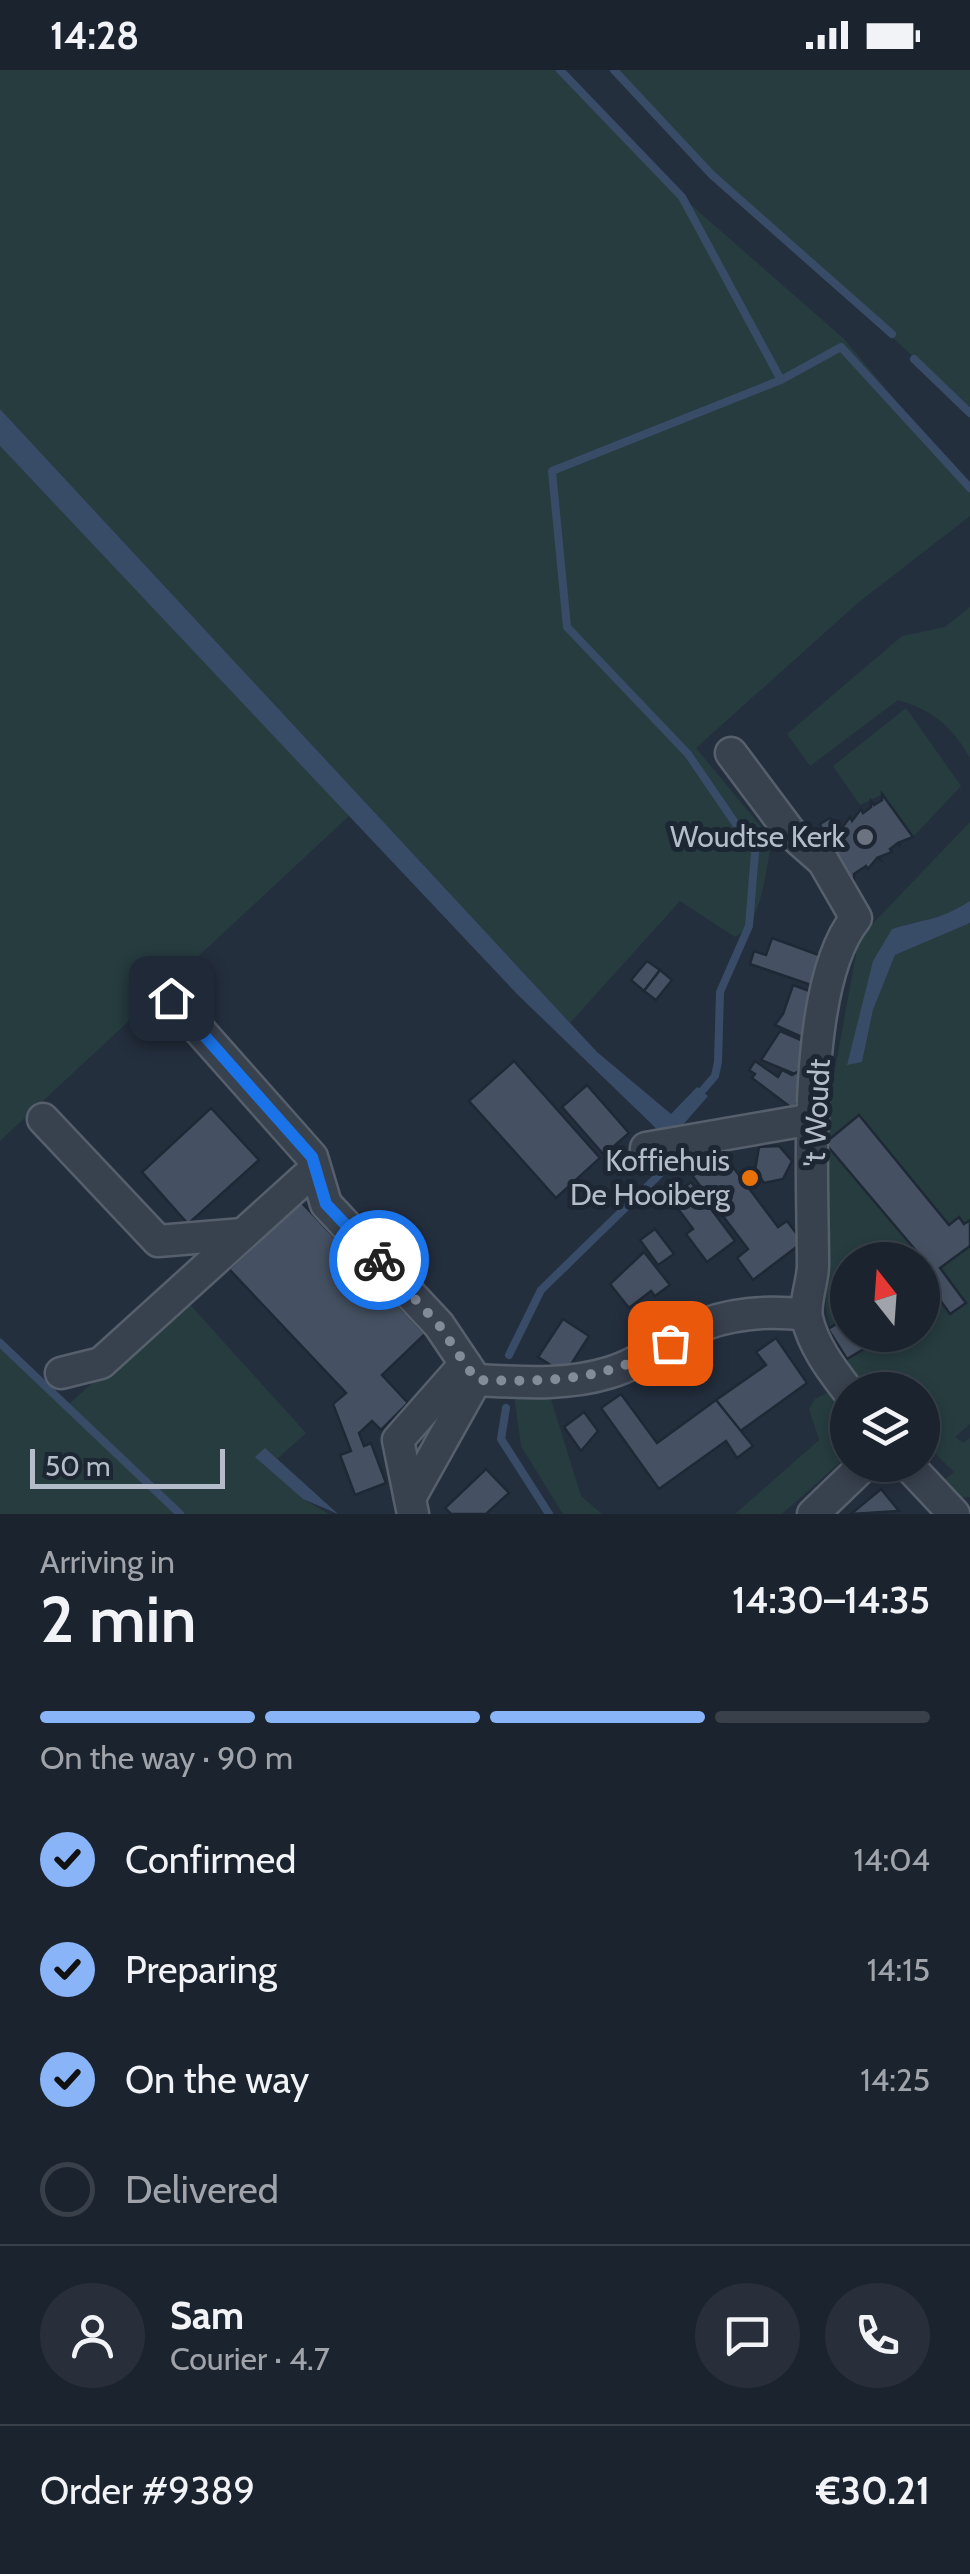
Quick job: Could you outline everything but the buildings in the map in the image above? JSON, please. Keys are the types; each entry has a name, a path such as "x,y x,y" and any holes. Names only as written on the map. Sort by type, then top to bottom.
{"street":[{"name":"'t Woudt","path":"731,753 790,832 823,861 856,918 844,932 825,988 813,1120 813,1286 806,1314 833,1372"},
{"path":"171,998 312,1157 326,1204 439,1325 471,1372"},
{"path":"44,1119 158,1241 244,1234"},
{"path":"646,1148 813,1120"},
{"path":"61,1374 101,1363 315,1169"},
{"path":"471,1372 585,1379 648,1356 692,1330 722,1319 779,1311 806,1314"},
{"path":"412,1506 471,1372"},
{"path":"813,1514 846,1482"},
{"path":"924,1482 954,1514"}],"green space":[{"path":"0,70 557,70 673,189 844,339 970,489 970,516 859,602 696,748 772,840 758,907 745,929 735,937 680,901 570,1023 0,409"},
{"path":"613,70 970,70 970,409 672,134"},
{"path":"0,446 350,815 0,1141"},
{"path":"970,607 970,758 940,721 898,700 810,766 787,734 902,636 945,627"},
{"path":"906,708 961,786 913,837 883,794 860,805 833,766"},
{"path":"970,822 970,901 940,916 892,929 847,1064 862,1062 873,1010 895,955 970,923 970,1424 955,1437 963,1443 970,1438 970,1497 956,1498 942,1482 954,1472 940,1458 940,1372 853,1372 841,1352 940,1352 940,1242 830,1242 830,1325 826,1308 829,1102 859,938"},
{"path":"185,1299 306,1433 277,1459 265,1449 303,1499 329,1514 0,1514 0,1337 69,1404"},
{"path":"830,1392 830,1471 782,1514 735,1514 819,1440 809,1409 815,1399"},
{"path":"514,1395 550,1396 581,1496 602,1514 563,1514 521,1446"}],"water":[{"path":"0,409 597,1052 671,1114 697,1087 708,1096 675,1134 663,1135 517,994 0,446"},
{"path":"970,901 970,923 895,955 873,1010 862,1062 847,1065 873,961 892,929 940,916"},
{"path":"265,1448 338,1514 303,1499 255,1457"}],"waterway":[{"path":"560,70 682,197 781,380"},
{"path":"614,70 712,175 892,334"},
{"path":"702,1091 715,1076 718,1062 720,992 749,926 755,852 688,754 567,627 552,471 781,380 841,347 970,488"},
{"path":"914,359 970,413"},
{"path":"509,1355 541,1290 662,1172 669,1152"},
{"path":"0,1343 180,1514"},
{"path":"506,1408 501,1439 549,1514"}],"way so far":[{"path":"379,1260 439,1325 476,1380 585,1379 613,1372 670,1343"}],"place":[{"name":"Woudtse Kerk","path":"865,837"},
{"name":"Koffiehuis De Hooiberg","path":"750,1178"}],"route":[{"path":"171,998 312,1157 326,1204 379,1260"}]}
